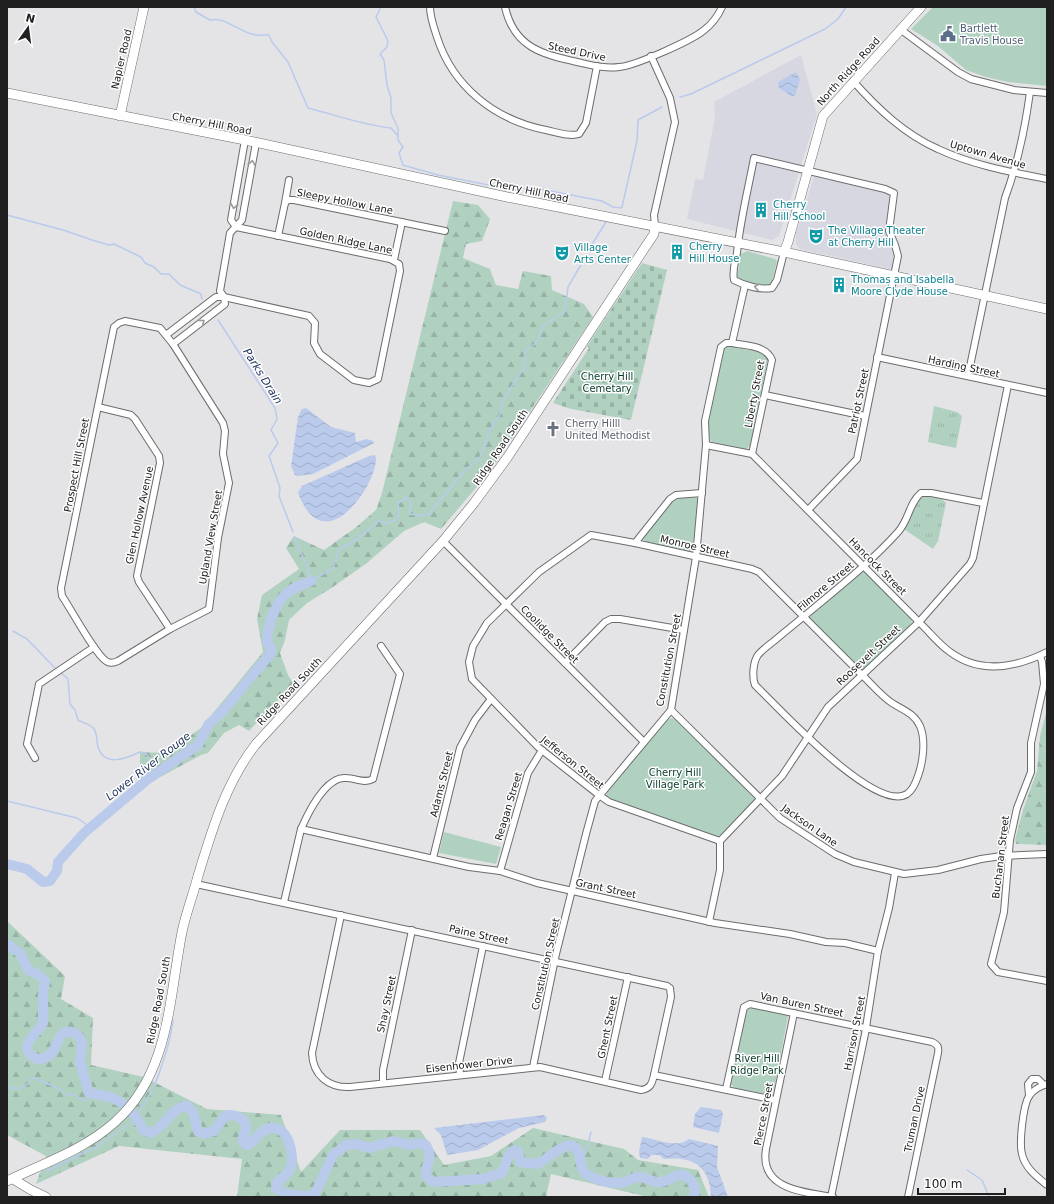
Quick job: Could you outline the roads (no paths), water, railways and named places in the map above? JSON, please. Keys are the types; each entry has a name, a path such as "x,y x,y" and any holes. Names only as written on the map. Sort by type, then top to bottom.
{"main road":[{"name":"Napier Road","path":"120,116 144,7"},
{"name":"North Ridge Road","path":"784,252 823,116 921,7"},
{"name":"Cherry Hill Road","path":"7,93 245,140 515,199 737,242 893,277 1047,309"},
{"name":"Ridge Road South","path":"10,1180 92,1141 116,1121 143,1089 157,1062 163,1041 183,930 196,884 225,795 247,755 442,541 474,503 507,458 650,239 655,226"},
{"path":"10,1180 46,1197"}],"street":[{"path":"430,7 440,48 459,80 476,97 492,109 526,125 572,135 581,132 586,123 597,66"},
{"name":"Steed Drive","path":"505,7 514,31 524,43 539,52 597,66 623,67 651,56 700,33 712,22 722,7"},
{"path":"900,30 958,72 971,79 992,85 1030,92 1047,92"},
{"path":"651,56 670,98 675,122 654,216 655,226"},
{"name":"Uptown Avenue","path":"853,81 894,122 921,140 938,149 961,158 1014,173 1047,179"},
{"path":"968,376 1005,198 1014,173 1025,132 1030,92"},
{"path":"236,227 231,220 245,140"},
{"path":"173,344 225,304 224,297 220,291 230,233 242,220 256,143"},
{"path":"784,252 777,280 772,288 764,289 734,280 732,272 754,158 797,167 807,171"},
{"name":"Patriot Street","path":"807,171 885,189 894,193 888,231 896,244 898,256 857,459 808,510"},
{"name":"Sleepy Hollow Lane","path":"278,236 289,180"},
{"path":"237,187 248,189"},
{"name":"Sleepy Hollow Lane","path":"285,203 288,200 294,200 445,231"},
{"name":"Sleepy Hollow Lane","path":"394,260 402,222"},
{"name":"Golden Ridge Lane","path":"224,297 309,316 315,323 313,340 318,352 354,380 364,383 372,383 379,376 400,271 399,264 394,260 236,227"},
{"path":"732,343 744,284"},
{"path":"166,335 216,297 224,297"},
{"name":"Prospect Hill Street","path":"94,647 62,596 61,588 114,327 125,321 160,328"},
{"name":"Upland View Street","path":"94,647 105,660 113,663 209,609 218,538 230,483 222,454 225,431 223,423 173,344 160,328"},
{"name":"Constitution Street","path":"533,1067 555,960 595,802 599,795 671,710 696,557 706,444 705,421 721,347 726,343 732,343"},
{"name":"Liberty Street","path":"732,343 769,352 772,360 752,454"},
{"name":"Harding Street","path":"877,357 1047,393"},
{"name":"Roosevelt Street","path":"720,841 761,800 782,776 828,707 919,622 970,564 973,558 1008,385"},
{"path":"765,395 865,416"},
{"name":"Glen Hollow Avenue","path":"98,407 131,415 136,419 159,456 160,463 137,576 139,582 170,630"},
{"path":"706,444 752,454"},
{"name":"Hancock Street","path":"752,454 949,651 961,659 976,665 1006,666 1040,656 1047,652"},
{"name":"Filmore Street","path":"808,737 755,685 753,680 756,660 759,654 864,566 905,524 912,503 921,493 931,492 983,503"},
{"path":"635,543 670,499 676,495 702,493"},
{"name":"Monroe Street","path":"506,605 539,572 592,535 635,543 759,572 884,697 907,711 920,726 923,736 920,769 911,790 906,794 890,796 850,774 830,759 808,737"},
{"name":"Coolidge Street","path":"442,541 644,742"},
{"name":"Jefferson Street","path":"506,605 479,634 473,646 468,662 472,679 542,750 608,802 720,841"},
{"path":"565,663 605,622 611,619 620,619 684,630"},
{"path":"284,902 301,829 310,810 334,781 341,777 368,782 373,779 400,674 381,646"},
{"path":"35,758 27,744 39,684 94,647"},
{"name":"Buchanan Street","path":"1040,656 1044,684 1032,743 1030,772 1017,808 1008,855 1004,912 996,938 991,964 992,968 998,972 1047,981"},
{"name":"Adams Street","path":"433,858 460,748 475,720 492,699"},
{"name":"Jackson Lane","path":"671,710 780,818 835,854 895,873 915,874 981,859 1008,855 1047,854"},
{"name":"Reagan Street","path":"500,871 528,773 542,750"},
{"name":"Grant Street","path":"301,829 469,867 500,871 527,880 572,891 710,922 790,934 826,942 845,943 878,951"},
{"path":"710,922 720,870 720,841"},
{"name":"Harrison Street","path":"832,1197 866,1028 878,951 889,908 895,873"},
{"name":"Paine Street","path":"196,884 483,946 555,960 667,986 672,992 654,1075"},
{"name":"Eisenhower Drive","path":"341,915 312,1049 313,1063 317,1072 324,1080 337,1087 350,1088 383,1083 540,1067 640,1090 646,1090 650,1087 654,1075"},
{"name":"Shay Street","path":"383,1083 383,1070 412,930"},
{"path":"460,1075 459,1064 483,946"},
{"name":"Ghent Street","path":"605,1081 628,977"},
{"name":"Van Buren Street","path":"726,1089 744,1007 750,1004 932,1042 938,1046"},
{"name":"Pierce Street","path":"794,1013 765,1152 768,1170 776,1181 788,1188 832,1197"},
{"name":"Truman Drive","path":"908,1197 938,1053 938,1046"},
{"path":"654,1075 775,1100"},
{"path":"1029,1096 1043,1085 1038,1079 1032,1079 1028,1084 1029,1096 1020,1134 1022,1155 1033,1174 1047,1185"}],"water":[{"path":"796,72 800,79 795,96 791,96 779,88 778,82"},
{"path":"306,408 331,427 355,433 356,442 367,439 373,441 374,443 313,474 295,475 291,466 298,417 302,409"},
{"path":"375,455 375,464 371,478 362,494 351,508 337,519 324,521 310,514 298,493 302,486 369,456"},
{"path":"701,1107 721,1110 723,1114 719,1133 693,1127 695,1114"},
{"path":"544,1115 547,1118 545,1122 519,1128 478,1150 447,1155 441,1135 434,1128"},
{"path":"642,1137 672,1143 684,1142 689,1139 718,1146 717,1167 728,1197 711,1197 707,1177 698,1165 691,1161 674,1158 664,1159 659,1155 651,1155 648,1159 640,1158 639,1152"}],"waterway":[{"path":"194,7 196,12 210,20 216,19 222,21 251,34 269,35 272,42 288,62 308,108 359,122 391,128 397,135"},
{"name":"Lower River Rouge","path":"381,7 376,17 388,41 387,47 380,54 384,60 387,85 391,98 391,113 398,128 398,140 403,147 399,153 403,165 438,175 514,190 530,187 602,201 613,207 621,208 637,141 638,120 662,107"},
{"path":"680,97 691,94 825,29 838,19 846,7"},
{"name":"Parks Drain","path":"7,215 63,230 109,245 114,244 141,257 145,263 154,267 161,274 169,274 180,285 201,294 202,299"},
{"name":"Lower River Rouge","path":"591,246 606,222"},
{"name":"Lower River Rouge","path":"294,537 307,566 311,581 333,568 339,550 359,538 378,521 386,524 397,519 399,514 398,503 406,498 409,499 411,504 410,514 424,516 430,513 462,473 480,457 490,430 500,414 504,398 524,368 525,351 537,342 543,326 565,311 568,287 586,256"},
{"name":"Parks Drain","path":"218,320 275,408 277,419 271,430 278,443 269,456 280,488 279,496 293,532"},
{"name":"Lower River Rouge","path":"7,864 27,869 43,882 50,881 57,871 58,862 84,833 148,779 198,745 208,725 221,713 271,653 271,648 267,643 267,636 273,614 281,600 291,590 311,581"},
{"path":"13,631 27,639 57,670"},
{"path":"60,672 68,679 70,704 75,710 78,720 94,729 101,753 106,757 117,760 140,752 146,753 153,766 147,773 148,779"},
{"path":"7,801 77,818 90,827"},
{"name":"Lower River Rouge","path":"7,944 20,953 28,970 39,975 45,981 43,994 43,1023 29,1041 27,1050 30,1055 37,1059 43,1059 51,1054 63,1033 74,1033 82,1042 80,1062 89,1093 111,1097 122,1103"},
{"path":"134,1116 148,1098 160,1072 173,1021"},
{"path":"7,1087 21,1088 27,1085 31,1079 34,1078 58,1088 65,1094 75,1095 85,1102 92,1095"},
{"name":"Lower River Rouge","path":"133,1114 137,1118 143,1130 151,1133 160,1127 176,1110 187,1106 193,1112 198,1131 204,1134 214,1131 225,1116 232,1115 242,1119 246,1125 242,1141 246,1145 252,1142 266,1129 276,1128 282,1131 286,1136 289,1142 292,1157 292,1164 289,1172 278,1182 276,1188 295,1195 306,1196 315,1194 333,1155 346,1145 357,1144 369,1148 393,1141 409,1145 420,1143 426,1145 430,1155 426,1168 426,1176 434,1182 483,1179 502,1173 509,1155 514,1150 518,1152 520,1162 538,1164 561,1148 570,1145 579,1153 581,1166 585,1173 592,1177 613,1183 623,1183 641,1177 659,1182 682,1175 686,1176 695,1187 694,1197"},
{"path":"47,1171 98,1146 137,1118"},
{"path":"581,1157 586,1152 591,1132"},
{"path":"967,1170 982,1180 989,1197"}],"place":[{"name":"Bartlett Travis House","path":"948,34"},
{"name":"Cherry Hill School","path":"761,210"},
{"name":"The Village Theater at Cherry Hill","path":"816,236"},
{"name":"Cherry Hill House","path":"677,252"},
{"name":"Village Arts Center","path":"562,253"},
{"name":"Thomas and Isabella Moore Clyde House","path":"839,285"},
{"name":"Cherry Hilll United Methodist","path":"553,429"}],"park label":[{"name":"Cherry Hill Cemetary","path":"607,382"},
{"name":"Cherry Hill Village Park","path":"675,778"},
{"name":"River Hill Ridge Park","path":"757,1064"}]}
